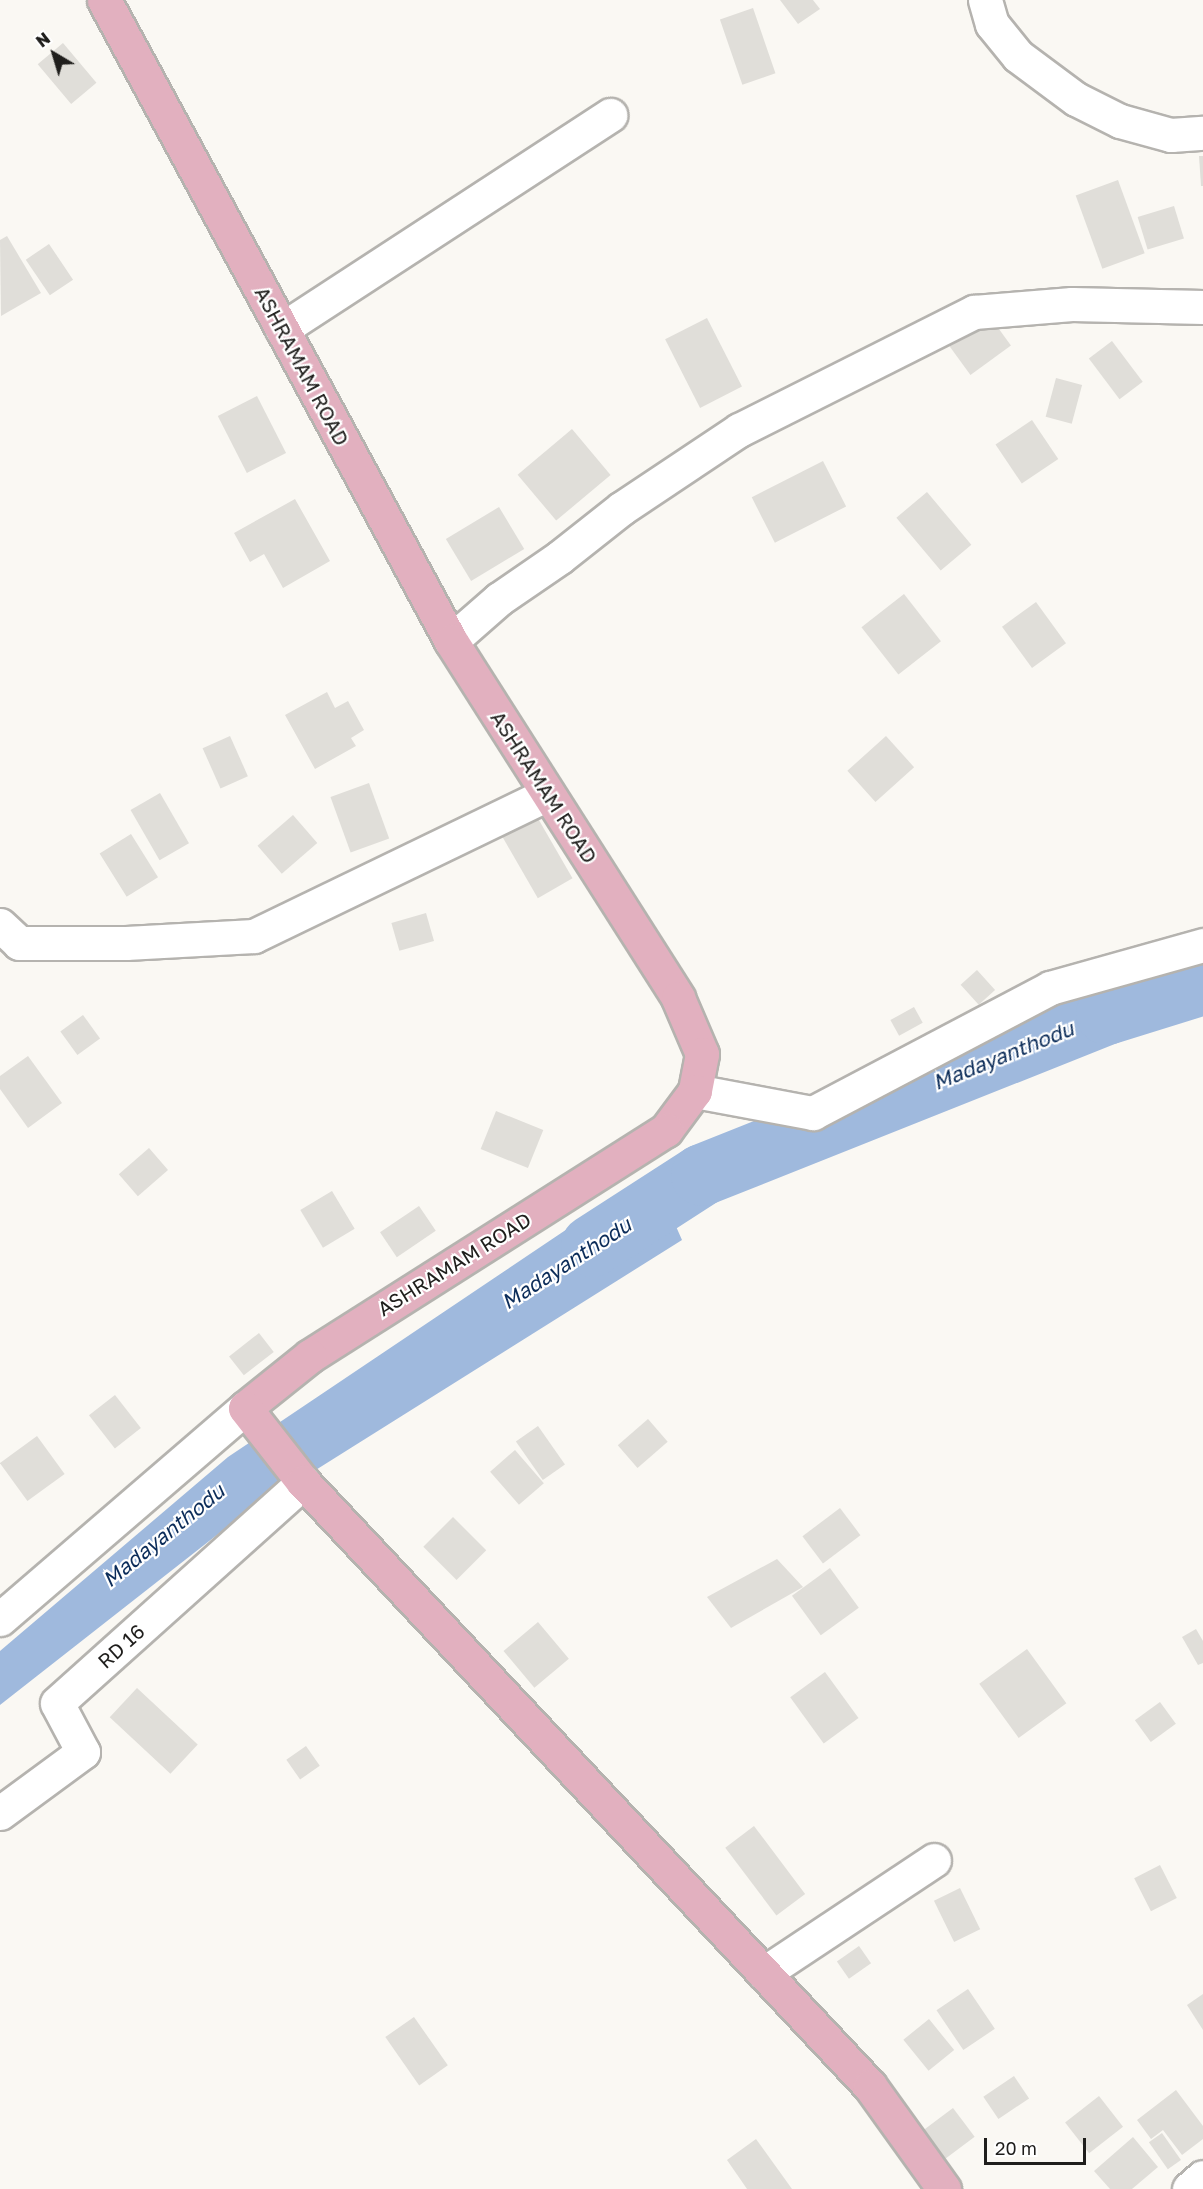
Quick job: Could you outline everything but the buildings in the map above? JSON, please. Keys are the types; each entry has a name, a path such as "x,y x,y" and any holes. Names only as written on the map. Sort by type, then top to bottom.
{"main road":[{"name":"ASHRAMAM ROAD","path":"104,0 451,641 678,998 702,1054 695,1090 666,1130 310,1356 245,1408"},
{"path":"245,1408 303,1482 870,2085 944,2189"}],"street":[{"path":"985,0 992,24 1018,56 1076,99 1120,120 1171,135 1203,133"},
{"path":"282,329 610,115"},
{"path":"451,641 499,599 560,557 622,508 739,430 974,312 1072,304 1203,307"},
{"path":"0,925 19,943 126,943 254,936 548,794"},
{"path":"695,1090 813,1113 1050,988 1203,945"},
{"path":"0,1619 245,1408"},
{"name":"RD 16","path":"0,1813 83,1752 57,1703 303,1482"},
{"path":"764,1973 934,1860"},
{"path":"1189,2189 1203,2177"}],"water":[{"path":"652,1172 682,1240 236,1520 0,1705 0,1651 228,1457"}],"waterway":[{"name":"Madayanthodu","path":"592,1246 702,1175 1107,1014 1203,984"}]}
